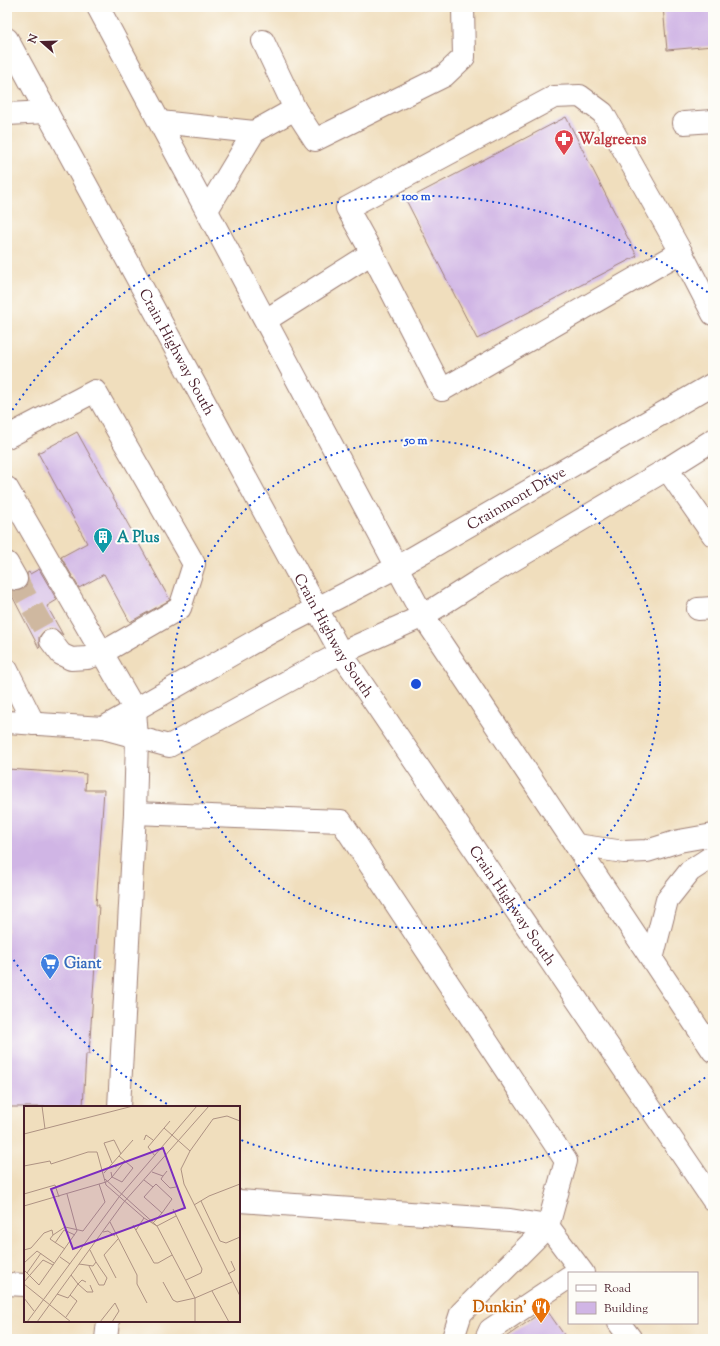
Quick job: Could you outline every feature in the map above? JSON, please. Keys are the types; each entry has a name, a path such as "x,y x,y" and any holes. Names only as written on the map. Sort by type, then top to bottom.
{"main road":[{"path":"98,7 423,616 713,1051"},
{"path":"263,41 295,108 315,140 444,76 464,57 463,7"},
{"name":"Crain Highway South","path":"7,39 318,608 341,653 713,1200"},
{"path":"681,252 442,390 372,253 347,208 554,97 580,96 603,113 681,252 713,314"},
{"path":"207,210 254,132 295,108"},
{"path":"7,114 47,112"},
{"path":"684,123 713,121"},
{"path":"160,122 254,132"},
{"path":"266,320 372,253"},
{"name":"Crainmont Drive","path":"103,728 271,632 397,567 713,384"},
{"path":"7,437 95,391 194,564 180,608 102,653 87,658 71,659 61,654 51,641"},
{"path":"7,722 103,728 169,746 269,690 341,653 423,616 483,578 667,469 713,440"},
{"path":"667,469 713,535"},
{"path":"7,488 135,710 137,738 135,813 120,1106"},
{"path":"7,670 34,724"},
{"path":"135,813 341,821 566,1161 548,1226 461,1313 454,1335 455,1339"},
{"path":"576,845 624,852 647,851 679,841 713,835"},
{"path":"652,959 667,900 690,871 713,856"},
{"path":"240,1200 510,1220 548,1226 576,1272"},
{"path":"486,1339 490,1330 568,1279"},
{"path":"7,1284 24,1285"},
{"path":"106,1339 108,1322"},
{"path":"620,1324 631,1339"}],"building":[{"path":"663,7 713,7 713,46 667,50"},
{"name":"Walgreens","path":"566,117 637,256 477,339 406,200"},
{"path":"77,432 170,600 130,622 104,574 79,588 61,557 87,543 38,453"},
{"path":"39,569 57,600 47,606 63,635 55,629 44,631 39,637 39,648 8,588 15,591 22,590 27,585 27,573 29,572 30,574"},
{"name":"Giant","path":"7,769 86,774 85,790 104,790 96,905 99,905 89,1054 86,1054 83,1106 7,1107"},
{"name":"Dunkin'","path":"546,1309 567,1339 503,1339"}],"tunnel":[{"path":"16,579 51,641"}],"place":[{"name":"Walgreens","path":"564,156"},
{"name":"A Plus","path":"103,554"},
{"name":"Giant","path":"50,980"},
{"name":"Dunkin'","path":"541,1324"}]}
